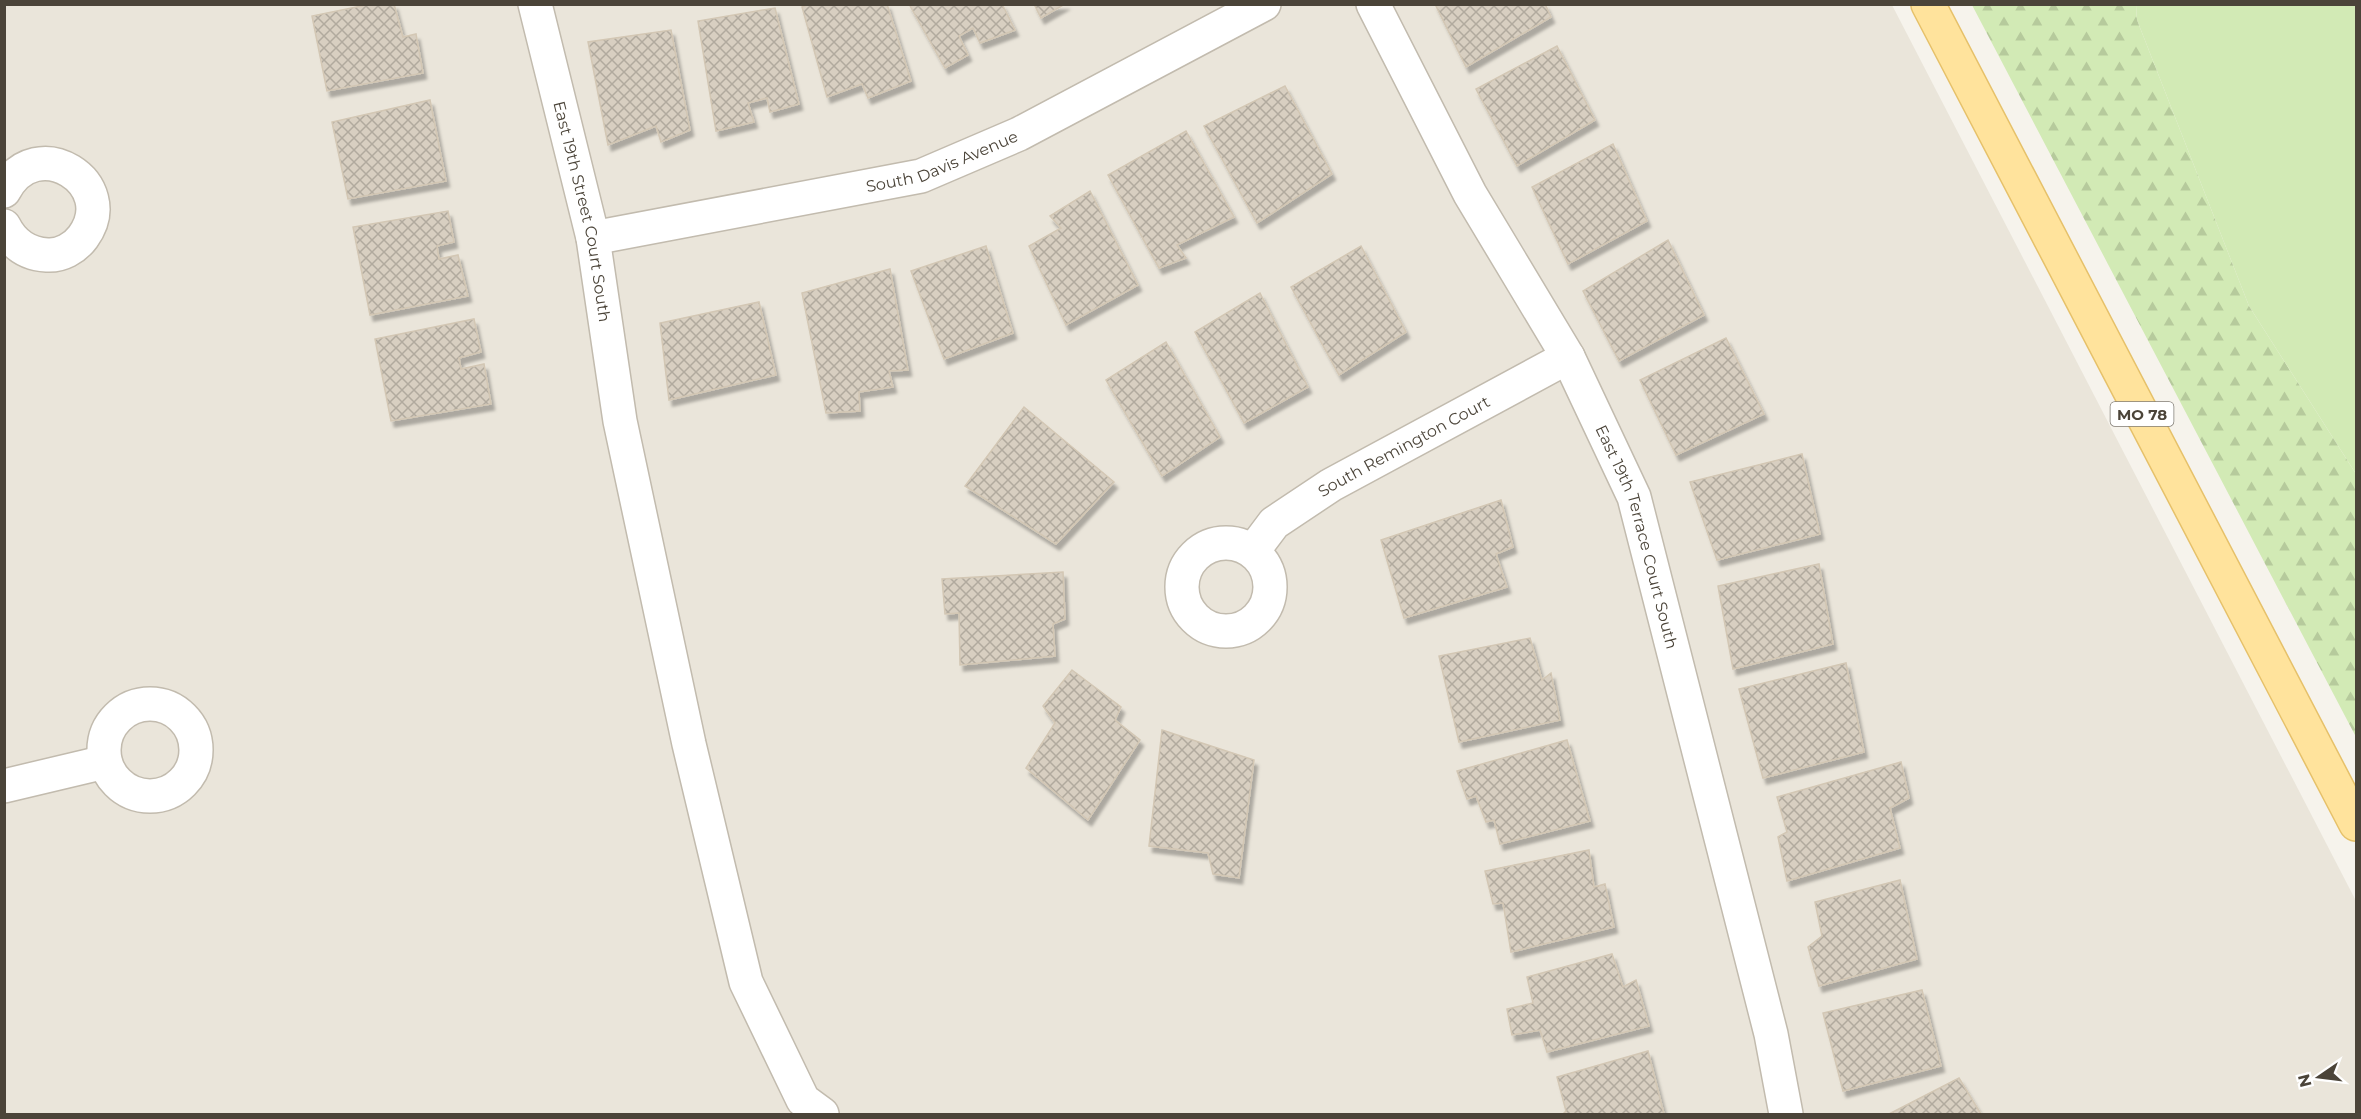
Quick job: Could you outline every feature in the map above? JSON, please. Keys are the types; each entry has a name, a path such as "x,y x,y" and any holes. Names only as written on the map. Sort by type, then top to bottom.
{"main road":[{"name":"MO 78","path":"1928,4 2356,824"}],"street":[{"name":"East 19th Street Court South","path":"535,4 593,238 620,421 689,744 747,982 803,1100 822,1114"},
{"name":"South Davis Avenue","path":"593,238 921,176 1019,134 1264,4"},
{"name":"East 19th Terrace Court South","path":"1372,4 1470,194 1568,357 1634,496 1771,1034 1786,1114"},
{"path":"4,191 15,176 28,167 43,163 59,165 74,172 85,183 91,198 93,214 89,229 79,242 66,251 51,255 35,254 20,247 4,226"},
{"name":"South Remington Court","path":"1253,551 1274,523 1331,485 1568,357"},
{"path":"4,786 105,762"}],"shaded area":[{"path":"5,5 1892,5 2356,901 2356,1114 5,1114"}],"green space":[{"path":"1972,5 2136,5 2137,20 2249,306 2356,474 2356,737"},
{"path":"2136,5 2356,5 2356,474 2249,306 2137,20"}],"building":[{"path":"371,4 394,4 403,37 416,34 423,73 327,91 312,16"},
{"path":"809,4 887,4 911,81 868,98 862,84 827,97 802,7"},
{"path":"909,4 1002,4 1015,30 980,43 973,28 959,36 968,55 945,68"},
{"path":"1034,4 1065,4 1041,18"},
{"path":"1435,4 1545,4 1551,17 1466,67"},
{"path":"775,8 799,104 770,112 767,98 748,103 754,122 716,131 698,21"},
{"path":"671,30 690,130 661,142 656,126 608,145 588,42"},
{"path":"1557,46 1595,120 1517,166 1476,89"},
{"path":"1285,86 1332,174 1257,223 1204,126"},
{"path":"430,100 446,181 348,199 332,122"},
{"path":"1186,131 1234,217 1177,245 1186,258 1159,268 1108,175"},
{"path":"1613,144 1647,221 1568,264 1532,187"},
{"path":"1090,191 1138,285 1066,325 1029,246 1061,228 1050,216"},
{"path":"448,211 454,242 437,246 439,259 458,255 468,296 370,315 353,227"},
{"path":"1668,240 1704,315 1619,361 1583,291"},
{"path":"986,246 1013,333 944,359 911,271"},
{"path":"1361,246 1406,332 1339,375 1291,287"},
{"path":"890,269 908,370 889,371 893,387 859,392 860,411 826,413 802,293"},
{"path":"1260,293 1308,387 1244,423 1195,332"},
{"path":"759,302 776,375 669,400 660,323"},
{"path":"474,319 481,352 459,358 461,369 484,364 491,404 391,421 375,339"},
{"path":"1726,338 1764,414 1676,455 1640,380"},
{"path":"1166,342 1220,437 1162,476 1106,380"},
{"path":"1024,407 1114,482 1056,544 965,486"},
{"path":"1802,454 1820,534 1717,560 1690,482"},
{"path":"1501,500 1513,547 1496,554 1507,587 1404,618 1381,540"},
{"path":"1819,564 1833,644 1733,669 1718,586"},
{"path":"1063,572 1065,619 1053,624 1055,656 960,665 959,613 945,614 942,579"},
{"path":"1530,638 1542,680 1551,673 1560,720 1459,742 1439,656"},
{"path":"1846,663 1864,752 1763,778 1739,689"},
{"path":"1072,670 1121,707 1115,720 1140,740 1088,820 1026,768 1055,723 1043,706"},
{"path":"1162,730 1254,760 1239,878 1213,874 1208,853 1149,846"},
{"path":"1567,740 1590,821 1500,844 1494,820 1486,822 1476,796 1467,799 1457,771"},
{"path":"1901,762 1909,798 1890,808 1900,848 1787,881 1778,837 1787,832 1777,797"},
{"path":"1589,850 1594,887 1605,884 1614,927 1511,952 1503,903 1493,904 1485,871"},
{"path":"1900,880 1917,959 1819,986 1808,947 1822,936 1815,902"},
{"path":"1612,954 1623,987 1636,980 1649,1026 1547,1052 1540,1030 1512,1035 1507,1009 1533,1003 1527,977"},
{"path":"1922,990 1941,1066 1843,1091 1823,1013"},
{"path":"1648,1051 1664,1114 1563,1114 1566,1111 1557,1077"},
{"path":"1959,1078 1981,1114 1889,1114"}]}
